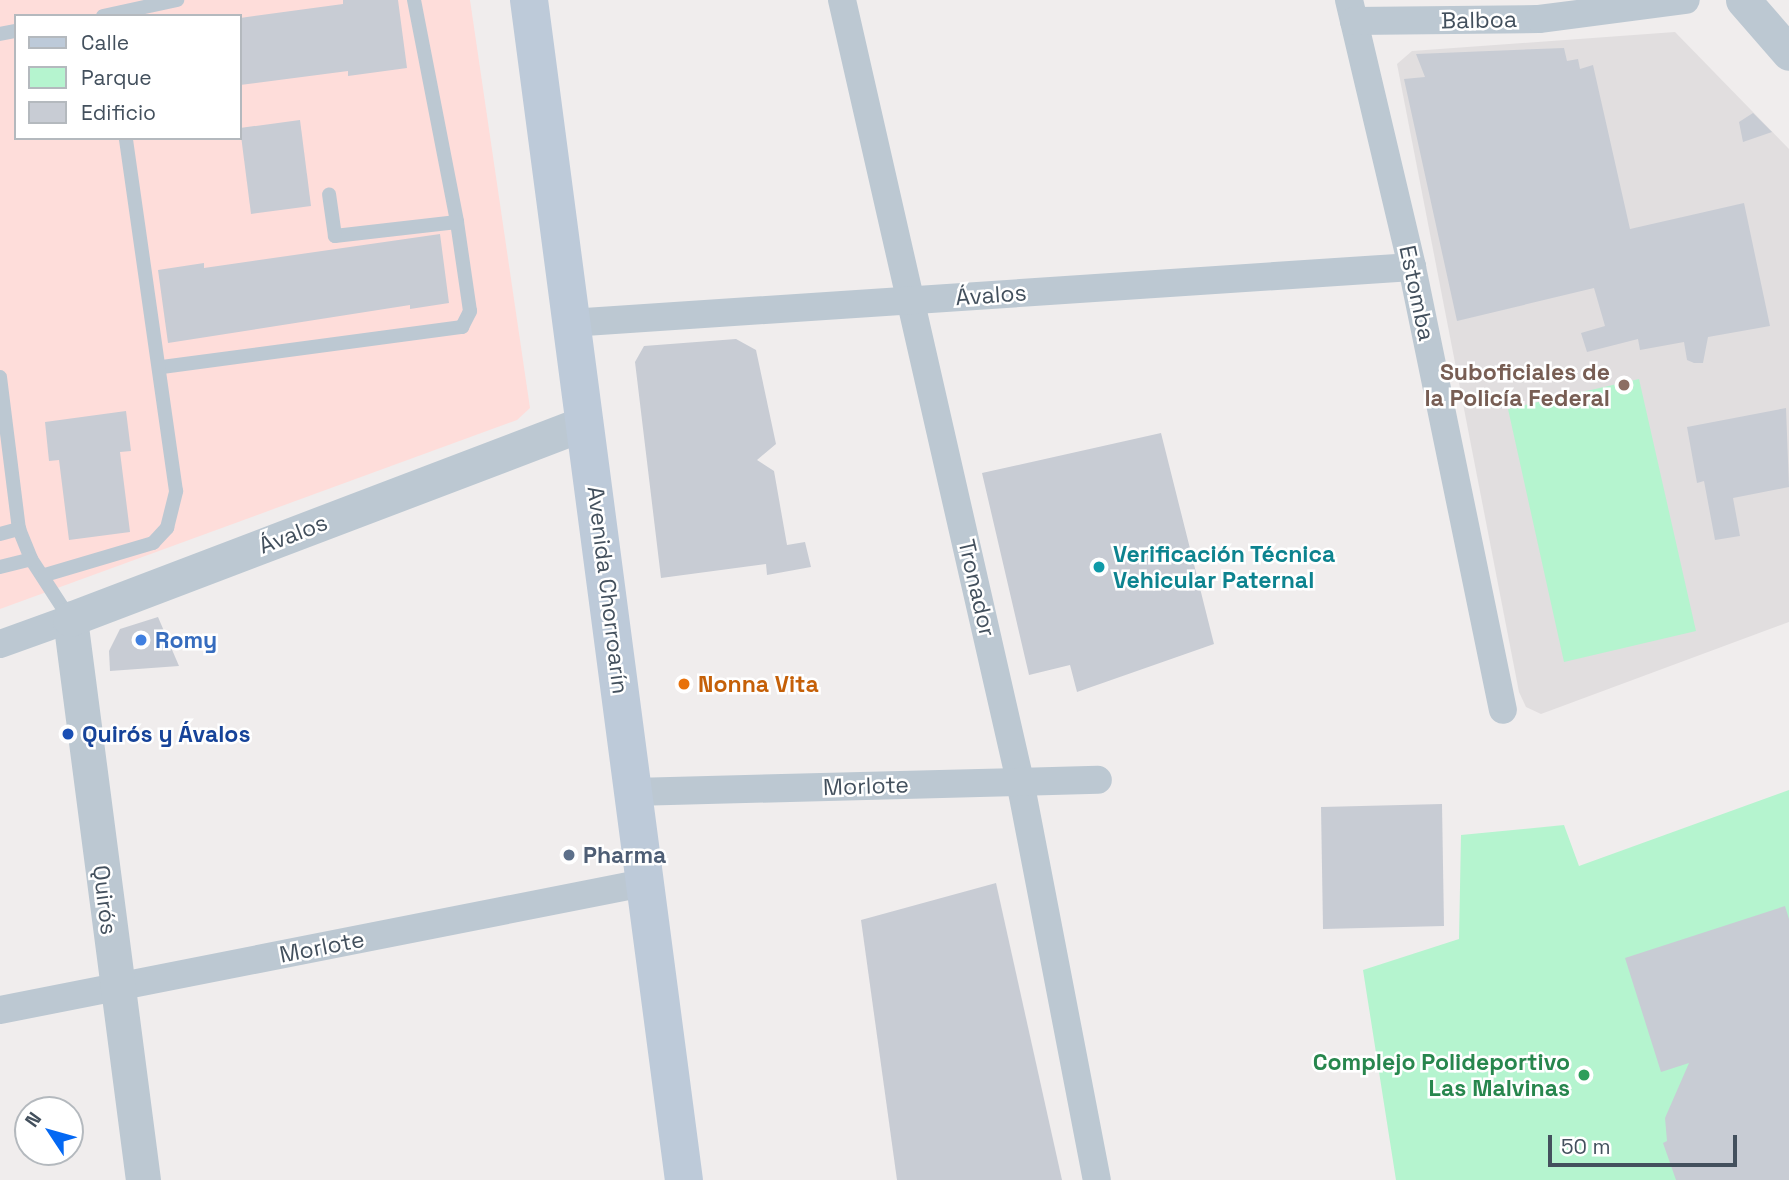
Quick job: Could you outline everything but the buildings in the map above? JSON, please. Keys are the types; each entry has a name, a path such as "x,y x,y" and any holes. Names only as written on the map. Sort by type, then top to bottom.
{"main road":[{"name":"Avenida Chorroarín","path":"529,0 684,1180"}],"street":[{"name":"Tronador","path":"842,0 913,300 1020,781 1097,1180"},
{"name":"Balboa","path":"1352,10 1539,19 1686,0"},
{"path":"1743,0 1789,53"},
{"name":"Estomba","path":"1352,10 1412,267 1503,710"},
{"name":"Ávalos","path":"570,323 1412,267"},
{"name":"Ávalos","path":"0,645 585,423"},
{"name":"Quirós","path":"70,619 143,1180"},
{"name":"Morlote","path":"634,792 1098,780"},
{"name":"Morlote","path":"0,1010 644,883"}],"lane":[{"path":"112,14 177,0"},
{"path":"162,367 454,331 462,327 470,311 457,222 414,0"},
{"path":"45,575 153,543 167,528 176,491 162,367 126,140"},
{"path":"330,194 335,236 457,222"},
{"path":"0,377 19,528 31,559 45,575 70,619"},
{"path":"0,534 19,528"},
{"path":"0,567 31,559"}],"shaded area":[{"path":"0,0 470,0 530,408 517,420 0,609"},
{"name":"Suboficiales de la Policía Federal","path":"1675,32 1789,149 1789,622 1541,714 1526,707 1519,692 1397,64 1412,51"}],"green space":[{"path":"1639,379 1696,631 1564,662 1508,409"},
{"name":"Complejo Polideportivo Las Malvinas","path":"1789,790 1789,1180 1396,1180 1363,970 1459,939 1461,835 1564,825 1579,866"}],"place":[{"name":"Suboficiales de la Policía Federal","path":"1624,385"},
{"name":"Verificación Técnica Vehicular Paternal","path":"1099,567"},
{"name":"Romy","path":"141,640"},
{"name":"Nonna Vita","path":"684,684"},
{"name":"Quirós y Ávalos","path":"68,734"},
{"name":"Pharma","path":"569,855"},
{"name":"Complejo Polideportivo Las Malvinas","path":"1584,1075"}]}
